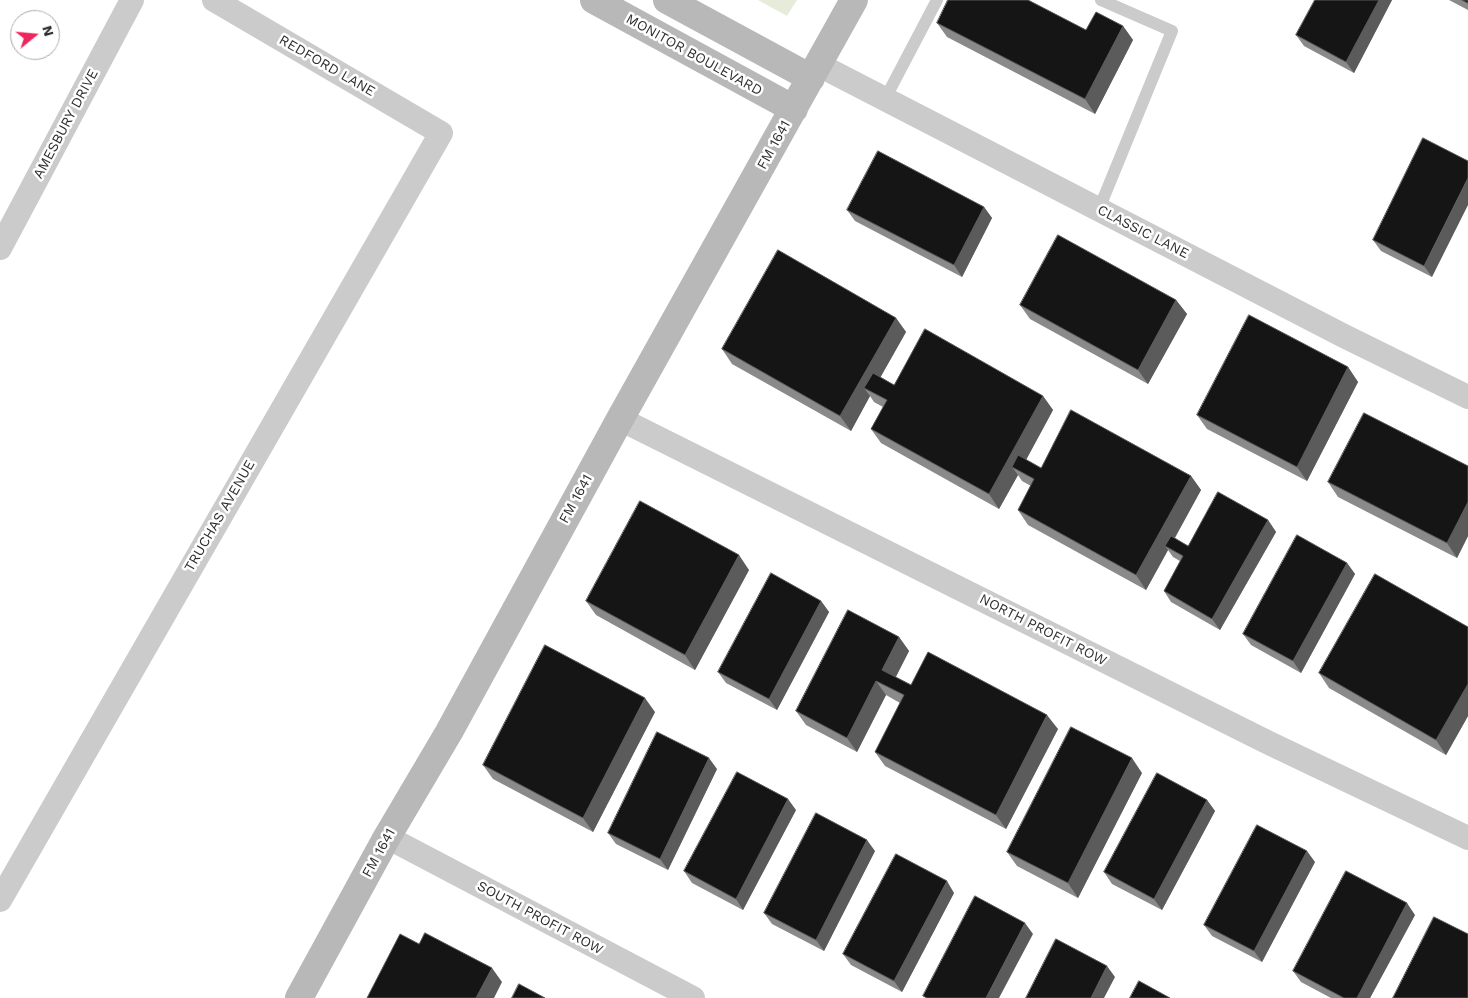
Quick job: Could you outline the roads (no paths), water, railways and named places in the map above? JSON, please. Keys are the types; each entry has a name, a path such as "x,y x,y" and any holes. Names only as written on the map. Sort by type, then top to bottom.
{"main road":[{"name":"MONITOR BOULEVARD","path":"594,0 794,109"},
{"path":"667,0 815,72"},
{"name":"FM 1641","path":"300,998 387,837 449,732 620,419 854,0"}],"street":[{"name":"AMESBURY DRIVE","path":"0,248 132,0"},
{"name":"REDFORD LANE","path":"214,0 441,133"},
{"name":"CLASSIC LANE","path":"815,72 885,99 1344,336 1468,397"},
{"name":"TRUCHAS AVENUE","path":"0,900 441,133"},
{"name":"NORTH PROFIT ROW","path":"620,419 1260,739 1468,838"},
{"name":"SOUTH PROFIT ROW","path":"387,837 693,998"}],"lane":[{"path":"885,99 937,0"},
{"path":"1099,210 1172,30 1101,0"}]}
